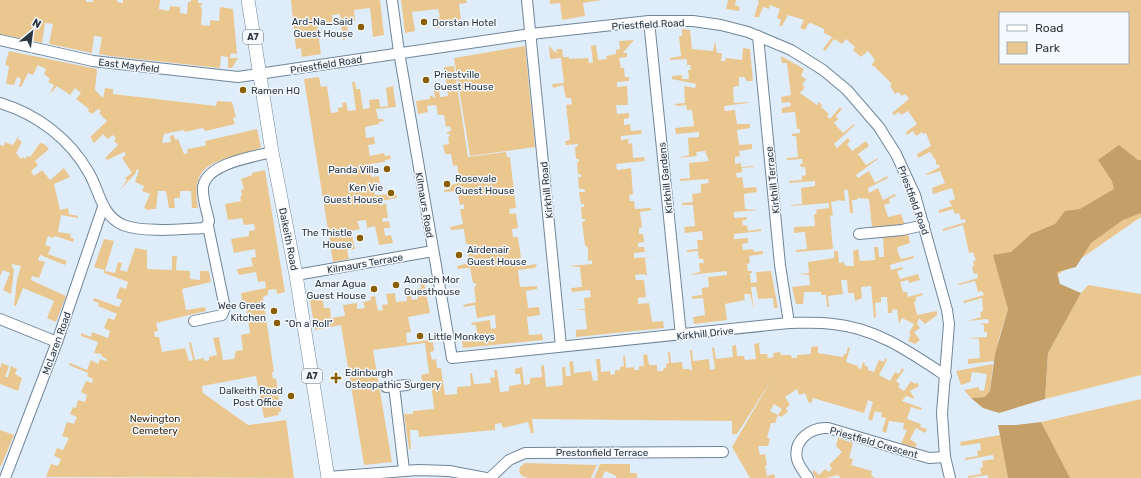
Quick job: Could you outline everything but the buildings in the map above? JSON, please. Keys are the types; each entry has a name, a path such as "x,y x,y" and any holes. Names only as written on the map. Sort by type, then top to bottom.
{"main road":[{"name":"Dalkeith Road","path":"248,0 272,152 296,275 328,477"}],"street":[{"name":"Kilmaurs Road","path":"392,0 399,52 452,358"},
{"name":"Kirkhill Road","path":"527,0 562,346"},
{"name":"Priestfield Road","path":"259,75 399,52 531,34 649,21 707,23 758,36 791,50 822,70 847,90 869,114 887,139 902,166 924,225 948,317 950,334 942,413 945,457 950,478"},
{"name":"Kirkhill Gardens","path":"649,21 681,335"},
{"name":"Kirkhill Terrace","path":"758,36 780,265 790,323"},
{"name":"East Mayfield","path":"0,40 93,61 231,76 259,75"},
{"path":"0,103 34,118 65,142 89,173 103,208 112,218 128,226 153,229 202,228 208,226"},
{"path":"194,321 222,315 225,308 208,226 209,221 203,187 210,173 219,167 272,152"},
{"name":"McLaren Road","path":"5,478 57,342 103,208"},
{"path":"859,234 902,230 924,225"},
{"name":"Kilmaurs Terrace","path":"296,275 433,251"},
{"path":"0,319 57,342"},
{"name":"Kirkhill Drive","path":"452,358 790,323 831,324 869,332 899,345 946,376"},
{"path":"404,470 390,387 407,385"},
{"name":"Priestfield Crescent","path":"808,478 797,461 797,451 799,443 805,435 818,428 828,428 929,458 945,457"},
{"name":"Prestonfield Terrace","path":"490,478 509,460 525,453 723,452"},
{"path":"328,477 404,470 433,470 463,476 486,478"}],"green space":[{"path":"0,0 86,0 86,2 93,2 93,0 117,0 117,2 123,3 123,0 160,0 159,9 169,11 170,6 180,7 180,13 187,14 188,2 191,2 191,0 198,0 198,3 203,3 200,6 202,9 201,25 210,26 210,20 219,21 220,7 233,9 237,54 231,53 230,58 238,58 232,68 228,68 228,57 221,56 220,68 110,56 99,54 102,37 94,36 92,53 49,44 53,24 45,23 42,43 0,34"},
{"path":"291,0 380,0 384,35 373,37 370,8 354,10 355,21 347,22 348,34 345,35 345,40 343,40 340,14 332,15 333,22 317,24 321,54 302,57 301,48 296,49"},
{"path":"401,0 466,0 467,3 459,4 461,21 443,23 443,27 435,28 433,19 440,17 438,9 412,12 415,31 405,33"},
{"path":"550,0 602,0 583,3 585,16 562,20 560,3 550,4"},
{"path":"728,0 736,0 735,5 740,7 739,11 726,9"},
{"path":"756,0 1141,0 1141,217 1008,309 994,361 968,364 968,359 980,358 979,339 967,338 987,337 987,332 984,332 984,325 979,324 989,323 988,319 967,321 981,317 980,312 983,311 982,298 964,303 963,301 984,295 982,291 978,292 975,281 958,284 978,278 977,273 974,274 972,267 974,266 973,261 976,260 973,252 969,253 963,225 943,231 943,229 966,222 965,219 961,220 959,213 955,214 953,209 939,213 939,210 952,206 949,201 955,199 952,188 933,194 932,188 945,183 940,171 926,174 940,167 938,164 936,165 936,161 930,152 918,158 917,154 931,146 926,133 923,134 922,132 916,136 913,131 907,135 906,132 917,124 908,111 901,115 899,112 894,115 892,113 909,99 905,94 902,96 898,92 895,94 890,86 892,84 874,66 871,66 875,60 868,51 861,57 853,50 855,47 846,39 842,44 834,39 825,51 823,49 832,37 824,33 824,29 811,23 808,24 805,30 800,28 804,20 788,15 782,26 779,26 781,20 777,18 780,9 770,5 769,9 763,7 759,17 754,17 759,1"},
{"path":"682,29 690,30 692,49 713,51 715,41 717,53 722,53 721,61 725,61 726,58 742,60 743,48 750,49 753,81 746,81 745,77 739,77 739,86 733,87 734,103 748,103 724,106 725,111 735,110 737,124 750,124 750,128 737,130 739,145 752,144 752,149 739,151 740,156 735,157 735,164 741,163 741,167 754,166 742,168 742,172 736,173 737,178 742,177 744,188 756,187 757,192 744,194 745,209 758,210 734,212 734,218 747,217 747,219 742,221 743,225 747,226 748,231 761,229 761,231 734,234 734,239 748,238 748,243 742,244 743,250 753,249 754,252 763,251 763,254 749,256 750,263 747,264 748,271 752,271 752,273 750,273 751,283 757,282 756,272 771,271 778,308 774,308 773,298 758,299 756,287 751,287 754,310 750,294 744,294 745,300 725,304 727,320 694,324 693,317 705,315 703,298 692,299 692,296 702,295 702,288 709,287 708,277 727,275 727,271 689,275 700,272 699,263 704,263 703,259 699,259 698,251 687,252 687,250 698,249 697,240 703,240 702,231 685,233 684,227 695,226 693,205 682,205 682,203 693,202 692,194 701,193 701,184 709,183 708,179 680,181 680,179 690,178 689,163 709,161 705,151 696,152 697,156 678,158 689,155 688,138 699,137 699,132 676,134 675,128 694,126 692,110 687,110 686,105 678,106 674,104 685,103 684,86 695,88 696,84 672,79 672,76 682,75 682,79 689,79 688,70 691,70 690,65 687,65 687,59 670,60 670,58 681,56 679,36 682,36"},
{"path":"634,40 623,53 627,53 627,57 619,58 621,68 624,68 625,77 629,77 629,81 617,82 617,87 627,86 628,105 616,105 617,114 629,113 629,118 624,119 624,125 630,124 631,131 641,130 642,134 621,136 621,140 629,139 628,144 632,143 633,158 644,157 645,161 616,164 617,170 631,168 633,194 629,195 630,201 634,201 635,209 650,208 652,210 640,212 642,227 639,228 639,234 643,234 644,242 638,243 638,247 644,247 645,252 634,253 634,258 656,257 645,258 647,276 644,274 635,275 636,280 644,280 646,297 638,298 638,304 649,303 652,322 663,321 664,328 576,337 576,330 587,329 585,310 574,310 585,309 584,298 591,297 590,290 572,292 571,288 582,287 580,267 568,266 592,264 592,260 588,261 588,248 585,245 582,222 585,221 585,219 582,219 581,207 584,207 584,204 581,204 579,192 585,192 584,189 579,189 578,177 581,177 581,174 578,174 577,162 579,162 579,159 576,159 575,147 578,146 578,144 566,145 565,141 570,140 566,105 572,104 571,98 566,98 563,85 553,88 552,84 564,83 561,58 550,59 549,46 556,53 557,49 562,49 563,57 569,57 569,59 588,58 589,63 593,62 591,46 596,45 598,60 607,59 606,56 616,54 616,50 620,49 619,41"},
{"path":"525,46 535,147 470,156 454,58"},
{"path":"9,51 97,69 95,90 103,98 105,88 113,89 113,94 216,106 217,101 232,102 236,117 233,118 235,124 206,131 202,128 185,132 184,130 164,134 162,143 171,142 170,136 174,135 175,140 178,139 184,154 188,153 187,149 206,145 205,141 257,129 261,147 221,160 206,168 197,183 198,208 192,208 191,191 180,191 180,198 174,198 175,208 169,208 166,191 158,191 156,209 150,209 150,211 144,208 150,194 142,191 144,186 135,182 139,170 137,169 135,174 120,190 127,180 125,178 132,173 122,158 126,155 124,152 105,161 107,159 105,158 118,145 114,141 116,138 113,135 108,139 103,134 94,143 90,137 107,121 99,113 101,111 98,109 92,114 88,111 89,109 76,99 81,93 75,88 70,95 57,86 50,94 54,85 48,82 50,79 44,74 46,69 38,65 33,75 28,73 21,87 19,87 21,79 17,77 14,85 6,84 9,66 5,65"},
{"path":"781,56 804,69 801,76 806,79 802,85 805,87 800,93 817,105 819,102 822,105 821,107 829,114 827,116 830,119 840,107 842,109 836,116 838,119 834,123 843,133 854,124 855,125 834,144 837,148 848,138 850,141 847,144 852,151 866,141 869,146 858,154 866,165 878,159 856,175 858,178 869,171 875,183 887,176 888,178 868,188 869,193 878,188 883,200 895,194 896,196 889,199 890,203 884,205 888,217 901,214 905,225 872,227 869,199 857,198 857,200 852,200 853,213 850,213 848,190 844,190 845,201 837,200 831,202 833,215 830,216 833,249 796,252 796,250 807,249 805,232 794,233 794,227 815,226 814,214 817,214 816,210 814,210 829,208 829,203 791,206 802,204 801,188 815,186 815,181 789,183 789,181 802,180 802,176 806,175 805,167 801,167 800,164 803,163 802,159 787,160 787,158 798,157 796,136 792,136 792,134 800,133 800,129 797,129 795,112 782,113 782,108 791,106 790,102 782,103 781,97 791,95 787,63 782,63"},
{"path":"454,66 468,157 506,152 507,157 510,157 516,208 509,209 510,214 516,213 518,228 512,229 513,237 518,237 521,258 519,258 519,262 521,262 522,266 537,264 535,268 518,270 520,287 537,286 537,289 526,291 528,308 539,307 540,315 527,317 529,335 542,334 543,340 463,348 462,341 478,338 476,325 472,325 471,323 490,320 491,329 496,328 495,315 477,318 475,305 464,307 463,305 476,302 474,287 476,286 476,283 473,283 470,268 458,269 457,266 469,263 467,249 470,248 469,244 466,244 464,229 451,230 450,227 463,224 460,209 464,209 464,204 460,205 457,191 444,192 444,190 450,189 449,185 456,184 455,178 459,178 457,165 453,166 451,154 445,154 443,145 449,144 448,137 450,134 447,134 447,132 451,131 450,126 446,127 444,115 438,115 436,105 427,106 428,112 418,114 416,101 430,99 430,95 435,98 434,90 439,90 440,97 448,96 444,67"},
{"path":"319,77 321,87 327,86 331,113 338,112 338,108 343,107 342,103 346,102 348,111 356,110 352,82 355,82 356,89 360,89 363,109 370,108 369,100 379,99 380,107 388,106 386,88 393,86 396,107 376,109 378,119 383,119 384,121 379,122 379,124 365,127 366,138 374,137 375,144 368,145 370,156 384,153 385,156 390,155 391,159 385,160 385,162 370,164 371,169 368,170 372,177 379,176 380,183 373,184 374,188 371,189 372,192 374,191 375,195 396,194 397,198 380,201 380,206 386,203 388,218 382,218 383,222 389,221 390,228 384,228 385,236 391,235 393,243 379,245 375,226 367,228 366,220 357,221 360,229 351,231 355,249 347,250 349,259 333,262 304,79"},
{"path":"19,135 18,139 22,142 16,153 21,159 23,157 25,159 27,156 30,157 40,143 44,144 49,149 35,161 38,165 31,171 34,176 42,170 50,180 64,168 70,177 54,184 60,210 68,208 69,214 78,216 78,218 61,215 58,232 71,234 70,237 74,239 73,242 55,236 53,238 48,236 45,245 51,247 48,254 67,261 65,265 40,255 38,260 45,262 39,278 32,276 31,280 66,296 56,322 47,318 54,301 23,288 16,306 14,306 17,279 21,266 11,264 14,270 11,294 3,290 10,273 3,270 0,276 0,145 4,146 5,142 13,145"},
{"name":"Newington Cemetery","path":"265,170 285,292 277,294 276,289 268,290 268,295 263,297 274,372 272,372 273,379 276,378 279,401 277,402 277,405 280,405 281,412 278,412 279,415 264,418 256,376 202,386 203,393 248,425 286,420 294,478 46,477 51,464 58,466 61,459 54,456 57,448 63,450 69,438 62,436 67,422 74,424 77,417 70,414 73,407 76,408 78,400 85,402 87,395 81,392 86,381 92,383 93,379 87,376 88,373 69,365 70,363 87,370 91,360 98,364 100,359 106,361 107,359 101,356 102,354 94,353 98,342 81,336 81,333 91,337 92,332 108,338 110,331 104,328 108,318 114,320 117,314 98,306 99,303 93,301 94,298 119,307 122,300 116,298 120,287 126,289 128,282 104,273 104,270 94,267 104,239 114,241 105,271 115,273 118,262 122,263 120,270 127,272 135,248 147,250 147,269 172,270 172,256 177,256 176,270 190,271 190,279 200,280 200,271 209,271 211,282 182,289 186,310 205,307 206,311 156,323 158,331 154,332 155,337 159,337 162,352 185,348 189,361 193,360 189,343 191,342 195,360 204,358 204,361 209,360 209,357 217,355 213,338 219,337 223,360 234,359 236,351 243,350 241,335 250,333 245,300 242,300 241,293 266,288 265,281 258,282 256,272 240,275 238,274 237,269 253,266 251,258 256,257 255,249 234,253 231,239 249,236 249,231 255,230 254,224 244,225 242,218 228,220 225,204 241,201 241,190 244,189 241,179 252,175 252,173"},
{"path":"908,234 910,243 898,247 897,250 901,259 914,256 914,258 890,265 891,270 902,267 903,269 897,271 900,279 918,274 920,280 909,283 908,280 900,282 903,292 907,292 908,297 922,293 923,295 916,297 916,301 914,302 917,315 937,311 937,315 925,324 919,318 917,324 920,328 914,332 920,340 915,344 908,341 911,334 909,333 914,324 902,318 899,324 897,309 892,310 892,313 888,313 887,297 881,297 881,302 875,303 876,317 874,318 871,286 861,287 862,298 855,301 854,293 848,293 847,280 841,280 843,294 828,296 829,307 827,307 826,295 821,295 821,292 804,292 803,304 796,304 792,287 810,285 809,275 798,274 809,273 808,262 834,258 834,251 838,251 839,263 844,262 845,266 854,266 853,251 858,249 860,261 875,260 874,247 878,247 879,257 884,257 883,236"},
{"path":"423,276 430,313 408,317 411,332 406,333 407,343 429,340 430,343 433,342 434,351 430,352 432,360 436,359 437,368 441,368 445,395 457,394 457,387 471,386 470,373 472,373 474,384 491,383 490,378 495,377 494,370 497,370 500,392 509,391 509,386 521,384 520,374 515,374 515,369 522,367 524,385 530,384 530,378 542,377 541,366 544,365 546,387 563,385 562,367 565,367 566,376 571,376 569,362 573,361 574,373 591,371 593,381 598,380 596,359 600,359 601,372 610,371 611,375 615,374 615,370 620,370 620,367 624,366 623,357 625,356 626,368 634,367 634,370 639,370 639,366 644,366 643,355 647,354 649,365 657,365 657,371 663,371 663,369 666,368 666,364 669,363 668,352 670,352 671,363 682,362 683,369 689,369 692,371 690,350 692,350 693,361 709,359 710,370 715,369 712,348 714,347 716,359 733,357 732,346 736,345 737,356 744,356 745,360 756,359 754,344 759,343 760,354 767,354 768,358 774,357 773,353 780,352 781,355 791,355 792,358 797,358 797,355 811,354 811,347 818,346 818,353 843,357 844,354 846,354 848,347 850,348 846,362 858,366 858,368 861,369 863,362 865,363 864,365 868,367 868,370 874,372 879,360 884,362 885,358 887,360 879,375 890,381 895,372 899,374 902,368 904,370 896,381 900,384 898,387 904,391 911,381 915,384 917,382 919,386 910,391 915,399 906,396 902,401 922,408 921,410 911,407 907,419 921,424 920,427 927,429 925,433 916,428 910,439 917,444 915,448 901,444 907,430 903,429 904,423 889,421 886,433 882,431 886,418 881,417 882,413 875,411 872,421 868,419 873,402 868,400 864,413 813,398 812,402 809,403 805,393 799,395 797,389 785,397 790,405 786,408 788,412 781,417 778,415 775,423 771,423 767,438 770,439 768,446 758,446 760,455 765,454 767,476 774,474 775,478 750,478 732,447 772,379 737,434 732,434 732,421 532,419 534,433 531,433 528,422 503,428 501,423 495,424 495,430 419,437 418,430 410,430 411,449 409,449 404,414 413,414 413,411 434,409 431,381 422,381 421,375 429,373 425,343 373,350 392,462 364,465 341,325 315,330 309,295 322,293 324,308 330,308 331,318 345,316 343,305 357,303 357,309 365,308 363,302 371,300 370,297 375,296 378,311 383,310 382,305 388,304 386,294 395,293 396,302 407,301 406,291 410,290 412,300 418,299 416,289 421,288 419,277","holes":["774,404 782,409 778,415 770,411"]},
{"path":"1088,285 1141,294 1141,375 1045,399 1048,353 1081,293"},
{"path":"2,363 9,366 5,377 8,377 11,366 17,369 15,374 22,378 18,391 0,384 0,368"},
{"path":"993,364 990,391 986,397 971,398 964,390 979,387 979,390 984,391 987,374 972,372 970,382 961,385 956,371"},
{"path":"1141,399 1141,478 1067,478 1041,422"},
{"path":"0,430 14,435 1,466 0,466"},
{"path":"1000,435 1008,478 988,478 988,475 968,478 968,476 981,474 980,468 983,467 982,461 994,459 993,455 965,460 965,458 978,456 977,451 981,450 980,443 961,446 960,442"},
{"path":"838,438 853,443 849,458 853,459 851,465 872,471 871,475 875,478 840,478 838,475 826,478 816,478 812,472 814,470 819,475 825,469 829,472 832,468 829,465 842,452 836,446"},
{"path":"525,463 597,465 591,478 528,478 522,476 519,472 520,467"},
{"path":"600,464 630,464 630,473 637,473 637,478 616,478 616,476 605,471 602,478 594,478"}],"shaded area":[{"path":"1119,145 1138,160 1141,160 1141,213 1123,220 1091,243 1076,267 1057,272 1060,284 1081,293 1048,353 1045,399 999,413 983,408 971,398 985,397 990,391 995,354 1008,309 993,255 1011,252 1031,234 1055,224 1065,211 1080,209 1114,189 1112,181 1098,160"},
{"path":"1041,422 1070,478 1008,478 998,425 1016,425"}],"place":[{"name":"Dorstan Hotel","path":"424,22"},
{"name":"Ard-Na_Said Guest House","path":"361,27"},
{"name":"Priestville Guest House","path":"426,80"},
{"name":"Ramen HQ","path":"243,90"},
{"name":"Panda Villa","path":"387,169"},
{"name":"Rosevale Guest House","path":"447,184"},
{"name":"Ken Vie Guest House","path":"391,193"},
{"name":"The Thistle House","path":"360,238"},
{"name":"Airdenair Guest House","path":"459,255"},
{"name":"Aonach Mor Guesthouse","path":"396,285"},
{"name":"Amar Agua Guest House","path":"374,289"},
{"name":"Wee Greek Kitchen","path":"274,311"},
{"name":"\"On a Roll\"","path":"277,323"},
{"name":"Little Monkeys","path":"420,336"},
{"name":"Edinburgh Osteopathic Surgery","path":"336,378"},
{"name":"Dalkeith Road Post Office","path":"291,396"}]}
